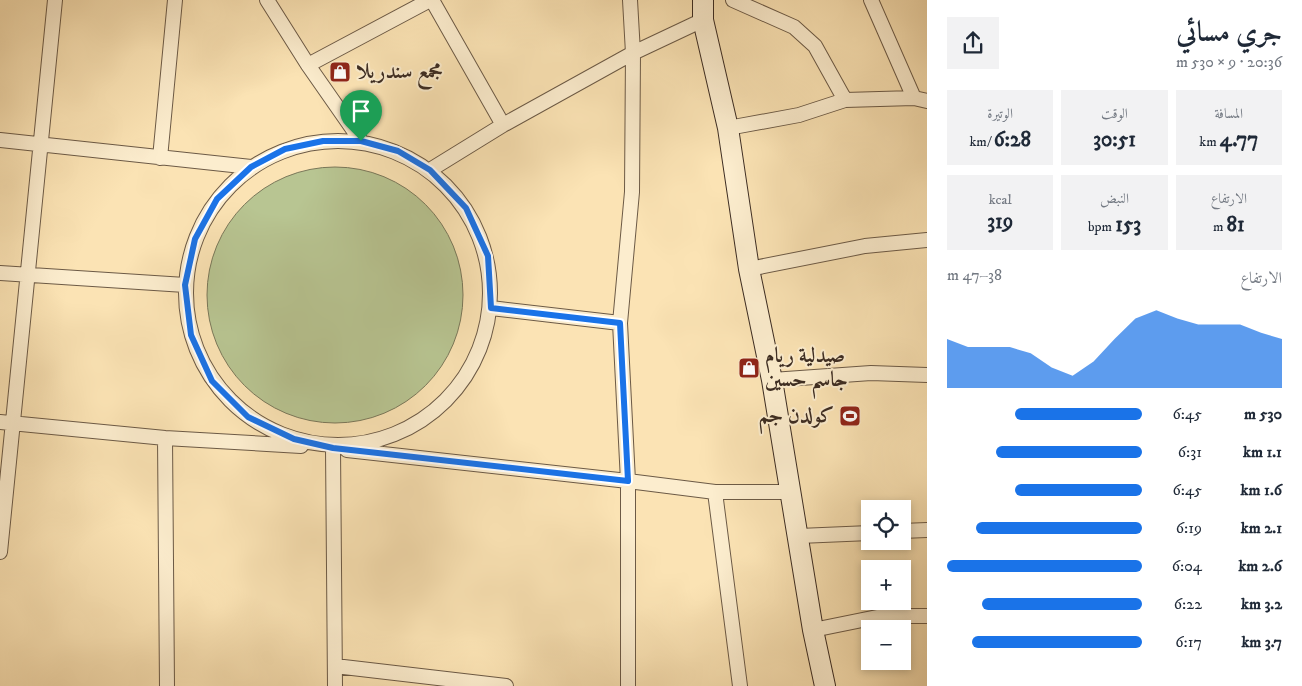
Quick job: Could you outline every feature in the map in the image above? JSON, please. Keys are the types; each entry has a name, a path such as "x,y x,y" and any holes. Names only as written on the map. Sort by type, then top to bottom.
{"street":[{"path":"0,552 6,423 27,276 55,0"},
{"path":"160,158 175,0"},
{"path":"267,0 308,66 361,141"},
{"path":"308,66 431,0 503,125"},
{"path":"628,686 628,481 620,323 632,192 634,53 630,0"},
{"path":"703,0 703,20 728,128 749,269 772,380 792,492 813,630 825,686"},
{"path":"734,0 794,27 815,46 845,100"},
{"path":"728,128 798,115 845,100 921,99 871,0"},
{"path":"430,170 503,125 634,53 703,20"},
{"path":"0,140 251,167"},
{"path":"323,141 361,141 398,151 430,170 466,208 488,256 491,308 480,350 476,358 458,388 426,418 387,438 333,448 294,439 248,417 212,381 191,335 185,285 195,239 217,199 251,167 285,149 323,141"},
{"path":"749,269 865,246 927,240"},
{"path":"0,273 185,285"},
{"path":"491,308 620,323"},
{"path":"772,380 871,373 927,375"},
{"path":"6,423 165,438 333,448 715,492 792,492"},
{"path":"165,438 167,686"},
{"path":"333,448 335,686"},
{"path":"715,492 740,686"},
{"path":"911,531 927,530"},
{"path":"798,536 861,533"},
{"path":"813,630 882,616 927,616"},
{"path":"335,666 506,686"}],"green space":[{"path":"322,167 348,167 372,172 395,182 426,204 442,224 458,258 463,282 463,308 458,332 442,366 426,386 406,402 372,418 348,423 322,423 298,418 275,408 244,386 228,366 212,332 207,308 207,282 212,258 222,235 244,204 264,188 298,172"}],"place":[{"name":"مجمع سندريلا","path":"340,72"},
{"name":"صيدلية ريام جاسم حسين","path":"749,368"},
{"name":"كولدن جم","path":"850,416"}],"route":[{"path":"323,141 361,141 398,151 430,170 466,208 488,256 491,308 620,323 628,481 333,448 294,439 248,417 212,381 191,335 185,285 195,239 217,199 251,167 285,149 323,141"}]}
